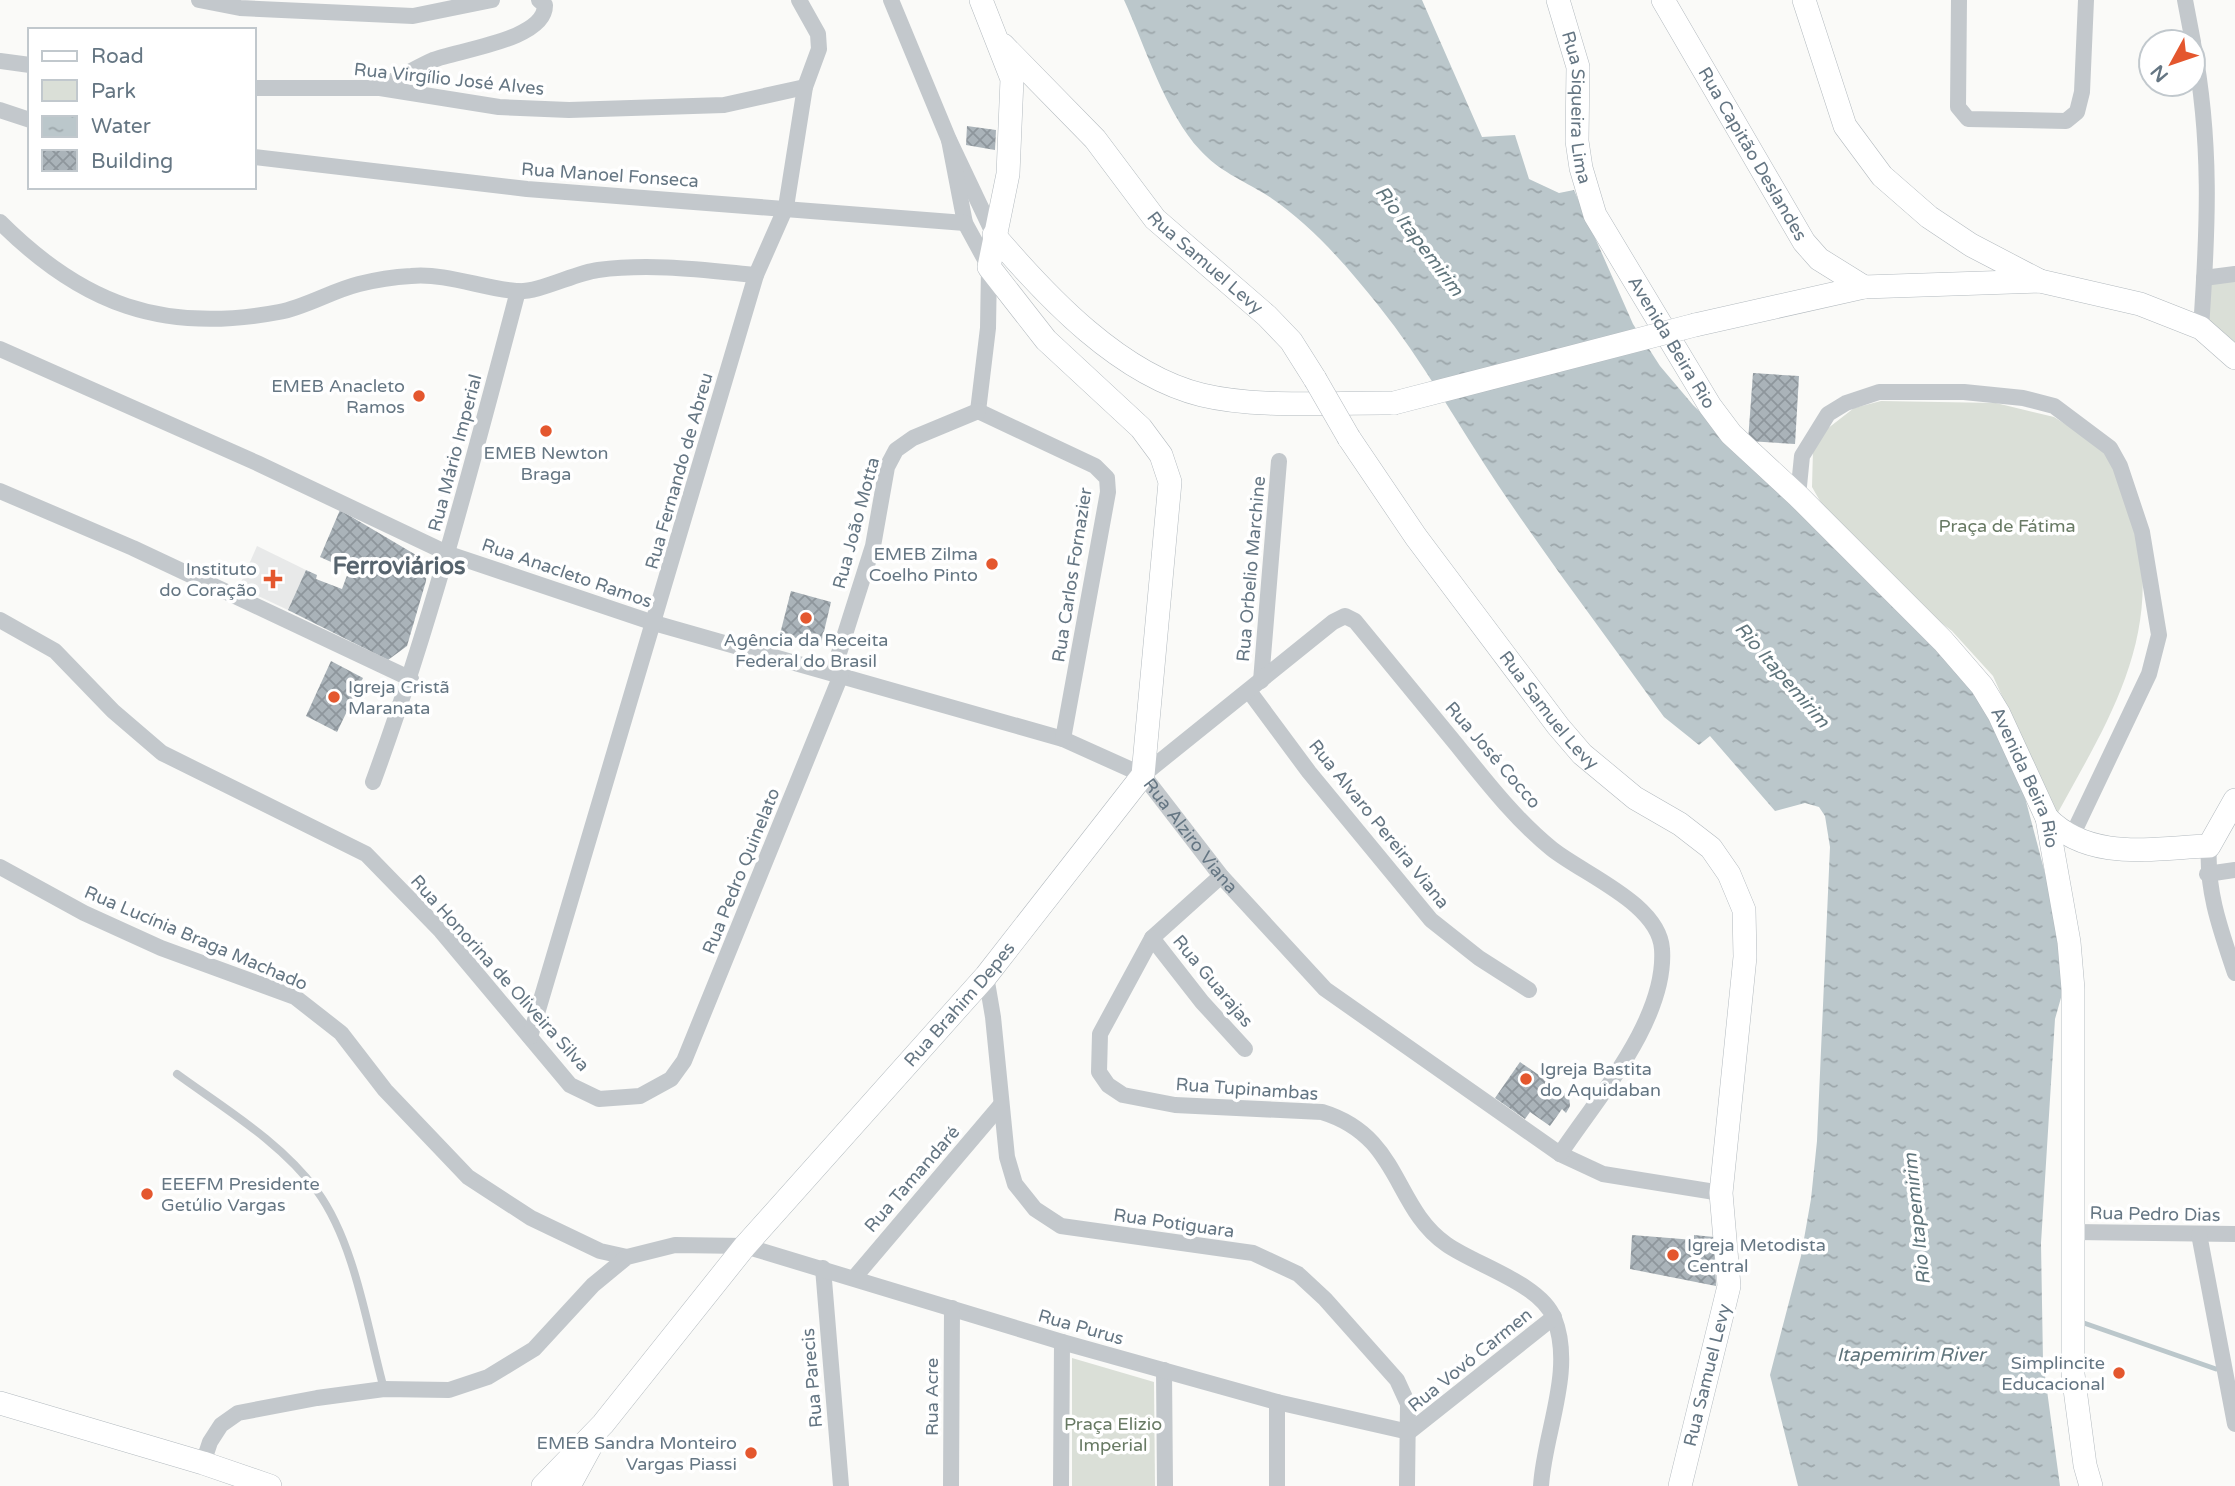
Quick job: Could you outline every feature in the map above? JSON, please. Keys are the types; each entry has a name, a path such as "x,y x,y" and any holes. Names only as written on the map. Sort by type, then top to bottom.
{"main road":[{"path":"981,0 1012,79 1007,174 989,267"},
{"name":"Rua Siqueira Lima","path":"1558,0 1578,67 1577,141 1581,168 1595,215"},
{"name":"Rua Capitão Deslandes","path":"1663,0 1804,242 1818,259 1864,287"},
{"path":"1804,0 1845,126 1882,176 1929,217 1971,245 2040,281 2140,304 2201,328 2235,358"},
{"name":"Rua Samuel Levy","path":"999,41 1095,139 1155,219 1267,316 1291,341 1349,438 1416,537 1582,754 1635,797 1680,824 1712,848 1729,874 1744,911 1745,957 1721,1193 1729,1286 1680,1486"},
{"name":"Avenida Beira Rio","path":"1595,215 1710,406 1748,451 1798,496 1965,663 1999,714 2047,818 2069,942 2073,989 2073,1374 2085,1465 2091,1486"},
{"path":"994,235 1038,287 1079,326 1158,379 1202,395 1251,401 1394,403 1695,325 1864,287 2040,281"},
{"name":"Rua Alziro Viana","path":"989,267 1046,340 1141,428 1161,455 1170,482 1143,775"},
{"name":"Rua Brahim Depes","path":"543,1486 603,1424 745,1246 985,976 1143,775"},
{"path":"2047,818 2071,838 2110,849 2209,846 2235,800"},
{"path":"0,1403 203,1463 270,1486"},
{"name":"Rua Brahim Depes","path":"569,1486 603,1424"}],"street":[{"path":"199,0 240,8 413,16 492,0"},
{"path":"380,88 433,60 520,35 541,19 545,5 539,0"},
{"name":"Rua Fernando de Abreu","path":"530,1037 756,275 786,207 805,87 819,49 818,34 799,0"},
{"path":"891,0 949,140 994,235"},
{"path":"1959,0 1958,107 1968,119 2066,121 2077,112 2082,92 2086,0"},
{"path":"2185,0 2190,28"},
{"path":"0,61 28,65"},
{"name":"Rua Virgílio José Alves","path":"256,88 380,88 499,107 569,110 724,105 805,87"},
{"path":"2201,328 2209,218 2203,98"},
{"path":"0,110 28,119"},
{"path":"949,140 965,223 989,267 988,328 978,411"},
{"name":"Rua Manoel Fonseca","path":"256,157 527,189 965,223"},
{"path":"0,222 30,253 94,295 153,316 225,318 281,312 358,284 413,275 479,282 518,291 592,271 638,265 756,275"},
{"path":"2204,278 2235,274"},
{"name":"Rua Mário Imperial","path":"373,782 411,679 449,554 518,291"},
{"name":"Rua Anacleto Ramos","path":"0,349 257,463 449,554 654,623 1063,739 1143,775"},
{"path":"1798,496 1802,457 1828,414 1846,403 1880,392 1964,392 2023,398 2054,406 2110,448 2120,466 2142,532 2159,635 2144,684 2071,838"},
{"name":"Rua João Motta","path":"837,673 873,546 887,467 896,450 913,438 978,411"},
{"name":"Rua Carlos Fornazier","path":"978,411 1095,466 1107,478 1108,492 1063,739"},
{"name":"Rua Orbelio Marchine","path":"1255,686 1279,461"},
{"path":"0,491 133,548 411,679"},
{"name":"Rua Brahim Depes","path":"1143,775 1333,622 1345,616"},
{"name":"Rua José Cocco","path":"1345,616 1355,621 1499,797 1551,848 1646,912 1658,930 1662,948 1661,980 1646,1023 1560,1154"},
{"name":"Rua Honorina de Oliveira Silva","path":"0,620 55,651 113,711 162,753 366,854 441,931 570,1085 599,1099 640,1096 671,1079"},
{"name":"Rua Pedro Quinelato","path":"671,1079 684,1061 837,673"},
{"name":"Rua Alvaro Pereira Viana","path":"1255,686 1309,772 1431,920 1479,958 1529,989"},
{"name":"Rua Alziro Viana","path":"1143,775 1221,876 1325,989 1560,1154 1603,1174 1721,1193"},
{"path":"2209,846 2207,874 2235,973"},
{"name":"Rua Lucínia Braga Machado","path":"0,867 84,913 161,948 295,997 341,1033 385,1090 468,1177 531,1218 600,1251 627,1256"},
{"path":"2207,874 2235,870"},
{"name":"Rua Tupinambas","path":"1221,876 1152,938 1100,1034 1099,1072 1108,1085 1123,1095 1175,1104 1293,1108 1344,1119 1366,1135 1396,1172 1417,1211 1444,1243 1542,1300 1554,1317"},
{"name":"Rua Guarajas","path":"1152,938 1202,1002 1245,1049"},
{"name":"Rua Potiguara","path":"985,976 993,1017 1007,1157 1015,1184 1035,1209 1061,1226 1253,1254 1298,1274 1397,1380 1408,1404 1407,1486"},
{"name":"Rua Tamandaré","path":"854,1278 1000,1106"},
{"name":"Rua Pedro Dias","path":"2074,1232 2235,1234"},
{"path":"2199,1234 2235,1424"},
{"name":"Rua Purus","path":"627,1256 675,1245 745,1246 1062,1342 1277,1402 1409,1432"},
{"path":"203,1463 210,1442 221,1425 238,1413 384,1389 449,1390 488,1377 534,1349 593,1286 627,1256"},
{"name":"Rua Parecis","path":"822,1268 841,1486"},
{"name":"Rua Acre","path":"951,1486 952,1308"},
{"path":"1541,1486 1559,1379 1560,1349 1554,1317"},
{"name":"Rua Vovó Carmen","path":"1409,1432 1554,1317"},
{"path":"1061,1486 1062,1342"},
{"path":"1164,1370 1165,1486"},
{"path":"1277,1402 1277,1486"}],"lane":[{"path":"177,1074 279,1150 317,1191 341,1233 384,1389"}],"shaded area":[{"name":"Instituto do Coração","path":"257,546 306,570 288,610 239,587"}],"green space":[{"path":"2235,280 2235,346 2208,321 2211,283"},
{"name":"Praça de Fátima","path":"1881,401 1996,403 2054,417 2110,452 2139,542 2143,592 2139,626 2120,692 2056,816 1993,676 1952,631 1910,599 1824,508 1812,487 1813,450 1827,429 1854,408"},
{"name":"Praça Elizio Imperial","path":"1072,1358 1154,1382 1155,1486 1072,1486"}],"water":[{"name":"Itapemirim River","path":"1124,0 1422,0 1482,137 1515,135 1529,179 1559,193 1574,190 1633,324 1660,366 1693,405 1860,567 1966,683 1987,713 2023,790 2054,907 2066,980 2055,1019 2041,1243 2043,1361 2060,1486 1798,1486 1770,1375 1801,1256 1817,1141 1830,847 1825,816 1819,807 1805,803 1775,811 1710,736 1699,745 1664,717 1559,573 1410,348 1366,290 1326,245 1297,218 1265,194 1215,164 1188,135 1157,79"}],"building":[{"path":"967,126 996,130 995,150 966,145"},
{"path":"1753,373 1799,376 1795,444 1748,441"},
{"path":"340,510 416,555 427,565 426,581 407,646 388,660 288,610 306,570 317,575 316,579 342,589 349,570 320,557"},
{"name":"Agência da Receita Federal do Brasil","path":"791,591 831,602 821,644 780,634"},
{"name":"Igreja Cristã Maranata","path":"331,661 363,678 337,732 306,716"},
{"name":"Igreja Bastita do Aquidaban","path":"1520,1062 1569,1096 1570,1106 1566,1113 1562,1109 1550,1126 1530,1112 1525,1119 1495,1098"},
{"name":"Igreja Metodista Central","path":"1632,1235 1694,1240 1694,1235 1714,1237 1716,1286 1630,1269"}],"waterway":[{"path":"2081,1322 2216,1369"}],"place":[{"name":"EMEB Anacleto Ramos","path":"419,396"},
{"name":"EMEB Newton Braga","path":"546,431"},
{"name":"EMEB Zilma Coelho Pinto","path":"992,564"},
{"name":"Instituto do Coração","path":"273,579"},
{"name":"Agência da Receita Federal do Brasil","path":"806,618"},
{"name":"Igreja Cristã Maranata","path":"334,697"},
{"name":"Igreja Bastita do Aquidaban","path":"1526,1079"},
{"name":"EEEFM Presidente Getúlio Vargas","path":"147,1194"},
{"name":"Igreja Metodista Central","path":"1673,1255"},
{"name":"Simplincite Educacional","path":"2119,1373"},
{"name":"EMEB Sandra Monteiro Vargas Piassi","path":"751,1453"}],"district":[{"name":"Ferroviários","path":"399,566"}],"water label":[{"name":"Rio Itapemirim","path":"1419,241"},
{"name":"Rio Itapemirim","path":"1782,675"},
{"name":"Rio Itapemirim","path":"1917,1219"}]}
